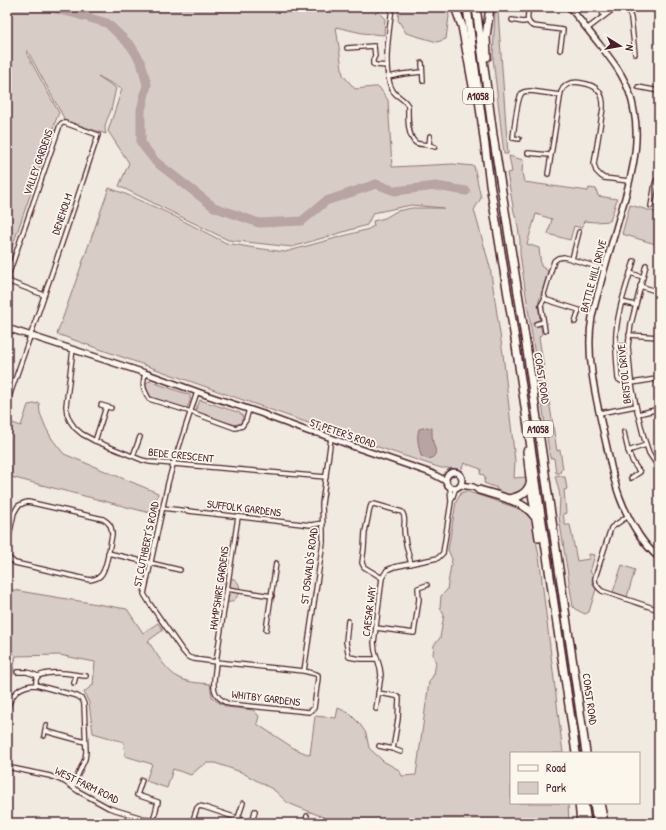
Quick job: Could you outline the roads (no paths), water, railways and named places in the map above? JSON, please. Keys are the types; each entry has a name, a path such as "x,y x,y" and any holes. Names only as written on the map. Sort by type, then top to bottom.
{"highway":[{"path":"455,7 463,32 490,184"},
{"name":"COAST ROAD","path":"467,7 490,184 515,339 576,752"},
{"name":"COAST ROAD","path":"476,7 493,135 582,723 588,752"},
{"path":"490,7 486,44 493,135"},
{"path":"515,339 530,483 564,670"},
{"path":"509,500 516,498 528,490 530,483"},
{"path":"476,489 509,500 528,509 536,519"},
{"path":"579,804 581,823"},
{"path":"584,804 587,823"},
{"path":"594,804 597,823"},
{"path":"600,804 604,823"}],"street":[{"path":"392,7 387,66 388,77 393,91 405,101 408,106 409,130 415,142 435,147"},
{"path":"528,21 530,7"},
{"name":"BATTLE HILL DRIVE","path":"569,7 617,68 631,96 636,119 634,159 592,317 590,347 592,378 615,485 628,516 645,543 659,558"},
{"path":"599,7 604,15"},
{"path":"587,29 616,7"},
{"path":"627,7 631,18 635,54"},
{"path":"512,20 523,22 528,21"},
{"path":"528,21 534,26 563,30"},
{"path":"560,50 564,25"},
{"path":"347,48 374,46 375,56 373,64 387,66"},
{"path":"422,63 423,81"},
{"path":"388,77 422,72"},
{"path":"548,174 560,95 564,87 572,82 578,82 589,84 597,89 602,97 603,104 594,160 595,168 598,174 604,178 629,181"},
{"path":"638,87 659,91"},
{"path":"519,139 513,138 521,94 528,91 560,95"},
{"name":"VALLEY GARDENS","path":"44,294 10,282 8,276 60,125 62,123"},
{"name":"DENEHOLM","path":"7,403 98,134 62,123"},
{"path":"429,145 430,136"},
{"path":"528,153 550,155"},
{"path":"651,206 655,184 659,178"},
{"path":"572,259 579,232"},
{"path":"544,330 541,305 545,298 544,294 554,261 558,258 564,257 604,269"},
{"path":"634,261 622,302 617,326 615,346 618,379 621,381 656,379"},
{"name":"BRISTOL DRIVE","path":"646,265 635,305 628,346 631,381 638,414 649,453 659,468"},
{"path":"630,274 643,277"},
{"path":"640,286 659,292"},
{"path":"545,298 579,310 575,322"},
{"path":"622,302 635,305"},
{"path":"536,324 543,322"},
{"name":"ST PETER'S ROAD","path":"7,328 145,373 310,432 318,433 355,448 447,478"},
{"path":"629,335 659,337"},
{"path":"615,346 628,346"},
{"name":"BEDE CRESCENT","path":"73,350 66,398 67,414 75,428 82,434 95,441 150,462 326,477"},
{"path":"145,373 143,384 150,399 235,428 242,426 246,420 249,409"},
{"name":"ST CUTHBERT'S ROAD","path":"198,392 173,465 162,508 144,594 188,657 216,662 304,671 316,674"},
{"path":"100,405 111,408"},
{"path":"600,413 636,406"},
{"path":"95,441 106,407"},
{"name":"BRISTOL DRIVE","path":"638,414 659,409"},
{"path":"624,432 628,451 634,465 640,472 631,478"},
{"path":"133,456 140,438"},
{"name":"ST OSWALD'S ROAD","path":"304,671 323,542 322,504 331,438"},
{"path":"628,451 646,445"},
{"name":"ST PETER'S ROAD","path":"457,485 460,475 456,472 451,473 447,478 447,483 476,489"},
{"name":"CAESAR WAY","path":"376,709 381,675 374,651 374,643 382,578 387,570 394,567 438,558 443,553 451,502 457,485"},
{"path":"7,546 9,529 16,509 21,504 28,502 103,519 111,526 112,531 108,553 102,573 95,579 90,580 15,563 9,558 7,553"},
{"path":"382,578 364,567 362,563 365,532 370,508 374,504 402,512 404,514 404,530 411,564"},
{"name":"SUFFOLK GARDENS","path":"162,508 310,525 323,523"},
{"path":"628,516 611,528 595,582 598,588 602,591 659,610"},
{"name":"HAMPSHIRE GARDENS","path":"216,662 238,517"},
{"path":"108,553 180,570"},
{"path":"266,630 276,563"},
{"path":"376,628 414,633 419,599 418,588 427,586"},
{"path":"227,589 272,596"},
{"path":"348,621 346,642 349,657 377,659"},
{"name":"WHITBY GARDENS","path":"216,662 213,688 216,696 228,704 309,712 314,708 318,678 318,675 316,674"},
{"path":"17,672 27,672 38,676"},
{"path":"36,685 38,676 44,673 57,672 86,676"},
{"path":"74,683 76,675"},
{"path":"7,709 13,695 25,686 36,685 77,696 82,699 84,704 86,742 85,759 73,786"},
{"path":"378,693 396,696 398,698 398,719 393,749"},
{"path":"46,725 44,734 86,742"},
{"path":"379,746 401,752"},
{"name":"WEST FARM ROAD","path":"7,767 50,776 73,786 78,791 109,808 159,823"},
{"path":"142,780 137,795 158,802 153,821"},
{"path":"238,818 243,803"},
{"path":"192,823 199,806 204,806 252,823 255,811"},
{"path":"305,823 307,816"},
{"path":"7,821 12,823"}],"waterway":[{"path":"47,7 107,23 131,46 141,62 147,85 141,110 141,143 156,162 214,207 259,223 302,221 326,201 376,184 395,191 436,186 466,191"}]}
